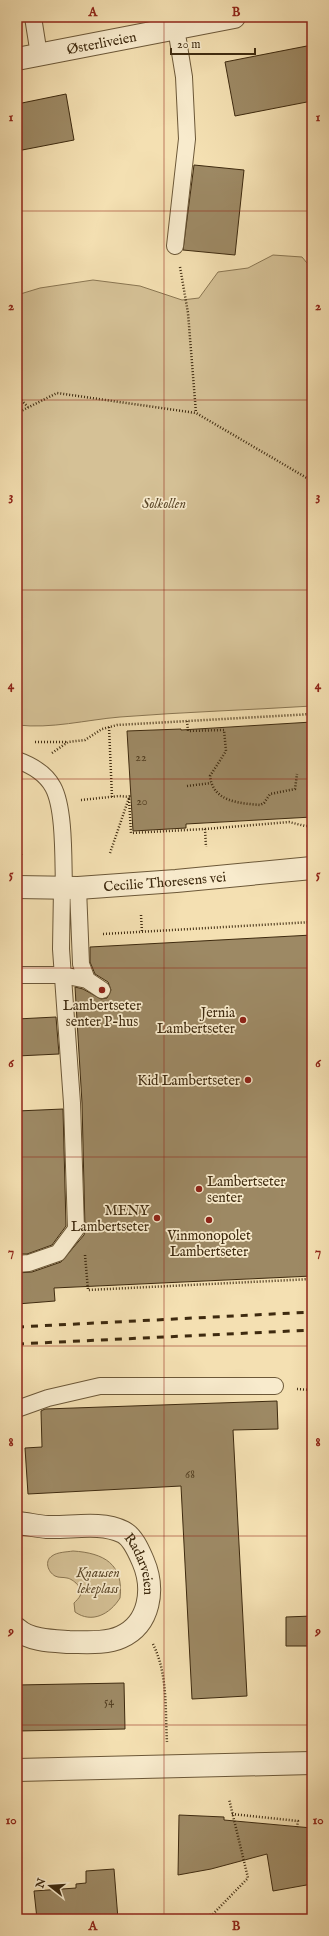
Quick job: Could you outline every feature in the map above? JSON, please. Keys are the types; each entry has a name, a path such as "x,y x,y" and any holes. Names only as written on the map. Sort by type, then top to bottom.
{"street":[{"name":"Østerliveien","path":"17,59 234,17"},
{"name":"Cecilie Thoresens vei","path":"17,888 68,888 176,881 312,868"},
{"name":"Radarveien","path":"17,1523 48,1527 111,1527 124,1532 138,1549 145,1566 150,1594 146,1613 136,1626 120,1637 98,1642 46,1642 17,1629"},
{"path":"17,1770 312,1763"}],"lane":[{"path":"33,17 39,55"},
{"path":"175,246 187,139 184,77 176,28"},
{"path":"17,760 33,768 50,783 58,802 68,888 80,935 81,964 87,980"},
{"path":"17,1264 29,1263 58,1253 76,1229 72,1103 62,975 68,888"},
{"path":"17,975 62,975 87,980 102,990"},
{"path":"17,1409 48,1398 100,1386 275,1386"}],"path":[{"path":"184,283 196,413"},
{"path":"17,413 58,393 196,413 312,481"},
{"path":"17,396 28,407"},
{"path":"31,742 68,742 85,740 109,727 116,725 312,714"},
{"path":"188,721 188,731 224,730 226,751 210,776 213,789 224,799 260,805 264,803 270,794 295,789 297,774"},
{"path":"109,727 112,797"},
{"path":"33,768 68,742"},
{"path":"187,786 211,783"},
{"path":"58,802 112,797 130,797"},
{"path":"130,797 130,826 133,834 289,822 312,826"},
{"path":"110,853 130,797"},
{"path":"205,829 206,847"},
{"path":"17,843 22,857"},
{"path":"141,915 142,932"},
{"path":"80,935 312,922"},
{"path":"76,1229 86,1256 88,1290 312,1279"},
{"path":"152,1641 159,1655 163,1673 167,1748"},
{"path":"195,1919 207,1917 213,1914 248,1878 229,1799"},
{"path":"232,1814 298,1821 297,1827"}],"green space":[{"name":"Solkollen","path":"273,255 302,257 312,269 312,706 120,717 43,726 17,725 17,295 40,288 93,280 140,286 182,300 199,298 218,272 248,268"},
{"name":"Knausen lekeplass","path":"73,1551 94,1554 103,1558 110,1562 119,1577 120,1598 111,1609 100,1616 81,1616 75,1612 74,1603 80,1597 81,1593 79,1587 75,1582 66,1578 55,1576 50,1572 48,1561 52,1556 59,1553"}],"building":[{"path":"312,45 312,101 235,116 225,62"},
{"path":"66,94 74,140 17,151 17,104"},
{"path":"194,165 244,170 235,255 183,250"},
{"path":"312,722 312,817 186,824 186,828 133,831 127,731 181,730"},
{"name":"Lambertseter senter","path":"312,935 312,1276 54,1288 55,1301 17,1304 17,1273 32,1272 61,1262 84,1235 82,1103 75,987 83,989 101,999 107,998 111,990 108,982 95,974 90,962 90,947"},
{"path":"56,1017 59,1054 17,1056 17,1019"},
{"path":"63,1109 66,1226 52,1245 27,1254 17,1254 17,1111"},
{"path":"277,1401 278,1429 233,1430 247,1696 192,1699 181,1486 28,1494 25,1448 42,1447 41,1411 45,1409"},
{"path":"312,1616 312,1646 286,1646 286,1617"},
{"path":"124,1683 125,1729 17,1731 17,1685"},
{"path":"179,1815 224,1817 224,1820 312,1828 312,1884 273,1891 267,1854 211,1869 178,1875"},
{"path":"114,1869 118,1919 37,1919 34,1891 76,1888 76,1884 86,1883 86,1871"}],"railway":[{"path":"17,1327 312,1312"},
{"path":"17,1344 312,1330"}],"place":[{"name":"Lambertseter senter P-hus","path":"102,990"},
{"name":"Jernia Lambertseter","path":"243,1020"},
{"name":"Kid Lambertseter","path":"248,1080"},
{"name":"Lambertseter senter","path":"199,1189"},
{"name":"MENY Lambertseter","path":"157,1218"},
{"name":"Vinmonopolet Lambertseter","path":"209,1220"}]}
